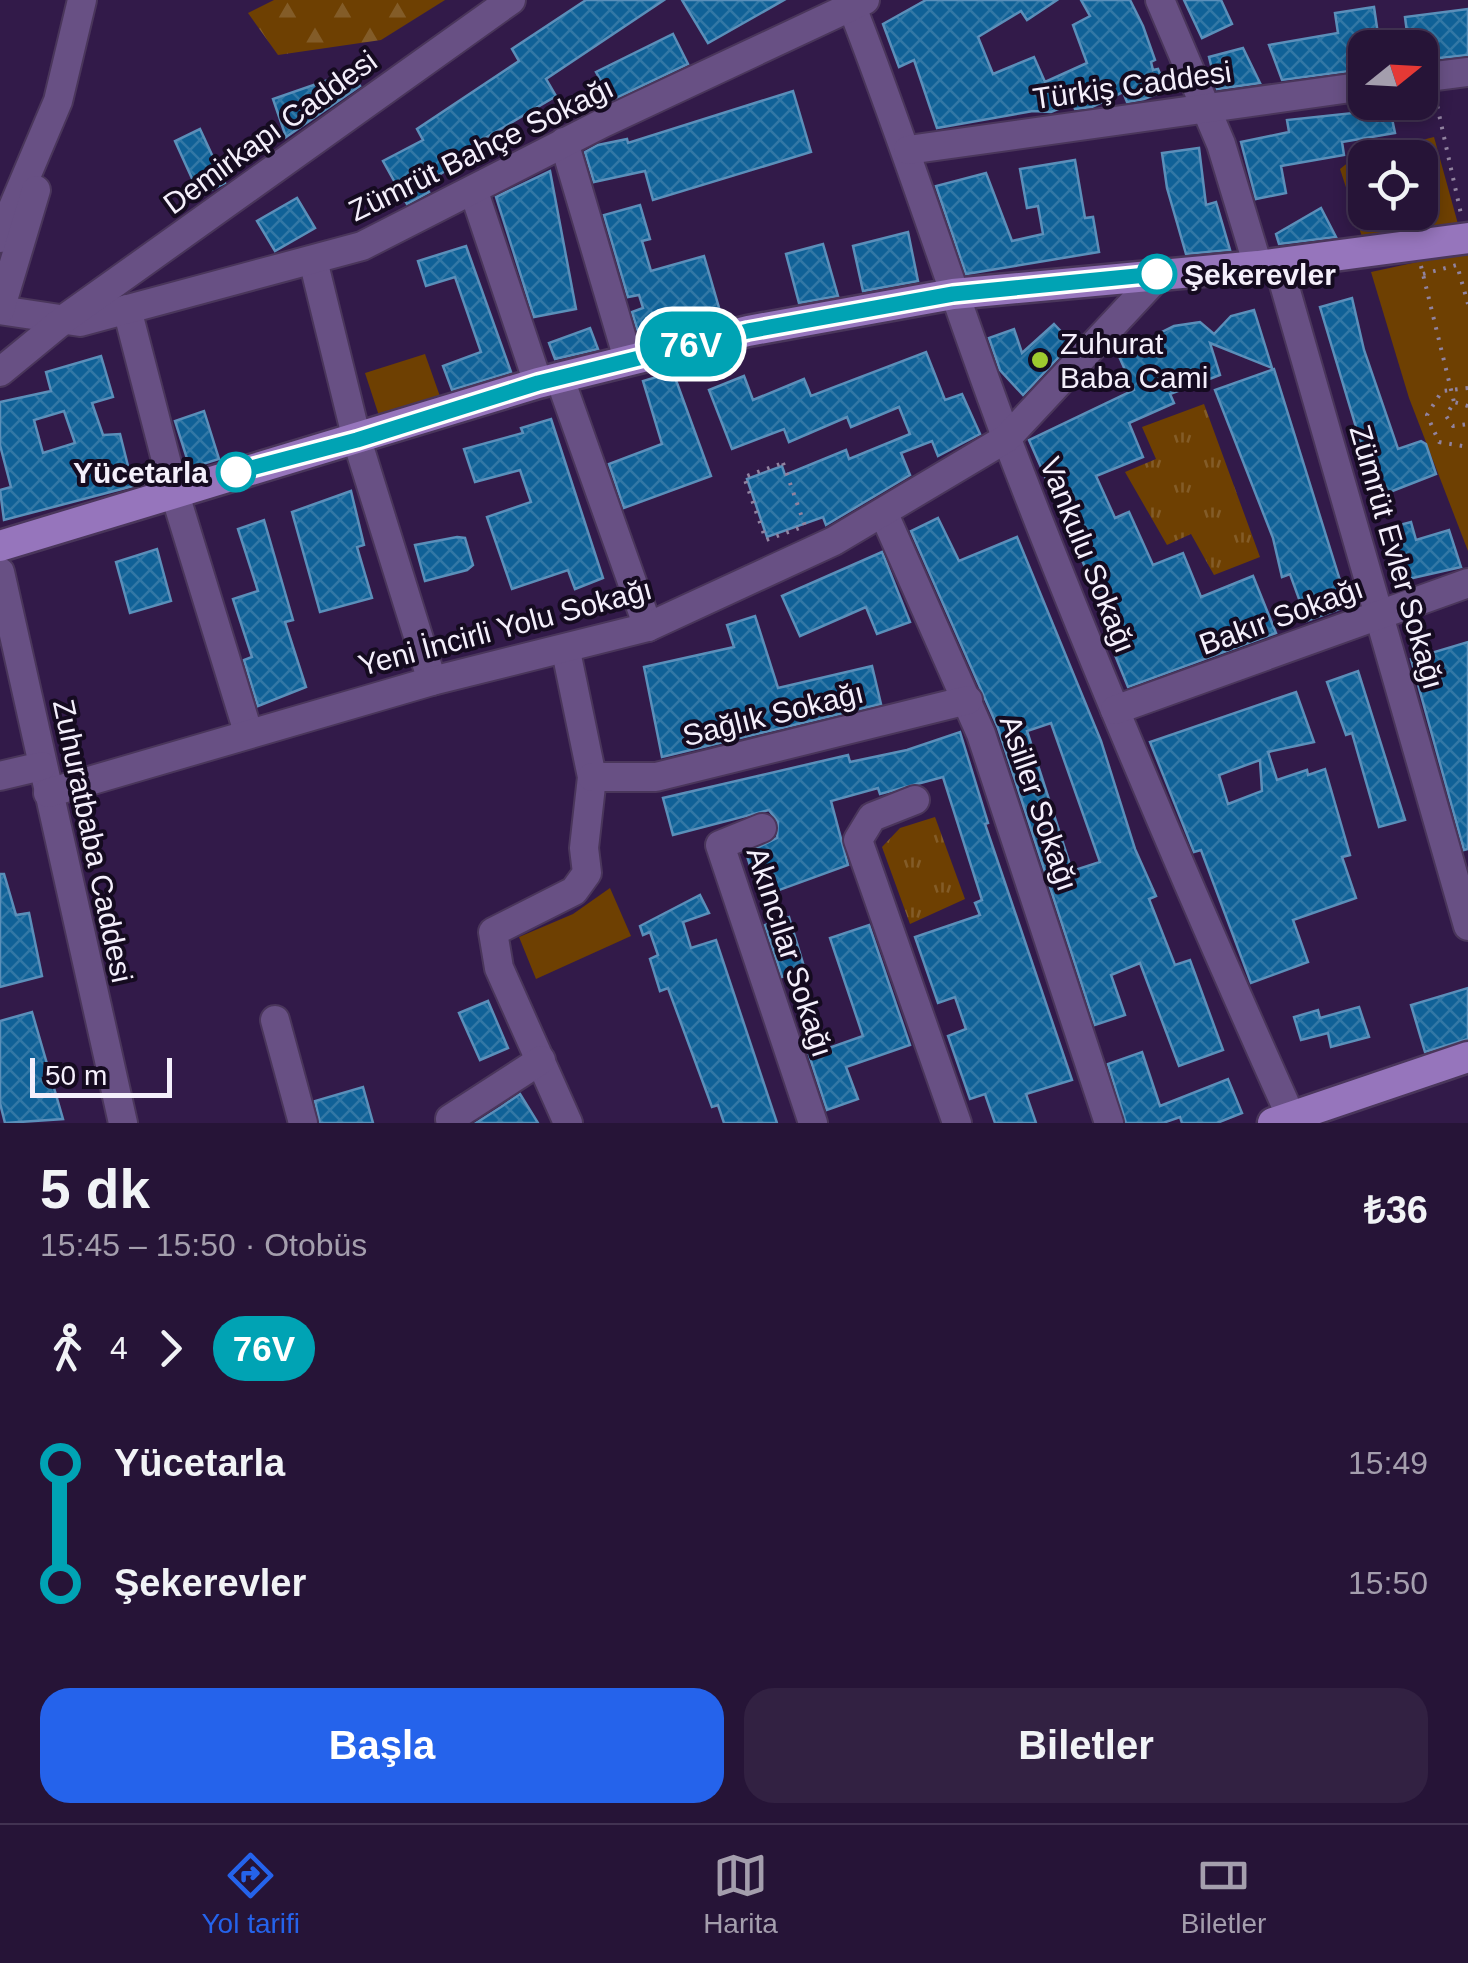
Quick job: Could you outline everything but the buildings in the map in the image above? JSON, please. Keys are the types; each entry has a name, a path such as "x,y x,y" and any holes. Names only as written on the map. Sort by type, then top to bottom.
{"main road":[{"path":"0,546 174,490 357,440 549,381 802,320 953,294 1268,265 1419,260 1467,238"},
{"path":"1282,1120 1468,1057"}],"street":[{"path":"67,317 41,318 0,310 82,0"},
{"name":"Demirkapı Caddesi","path":"0,372 67,317 511,0"},
{"name":"Zümrüt Evler Sokağı","path":"1160,0 1208,108 1268,265 1380,616 1468,926"},
{"name":"Zümrüt Bahçe Sokağı","path":"67,317 80,322 362,246 474,192 564,142 859,4"},
{"name":"Vankulu Sokağı","path":"859,4 953,294 1007,438 1282,1120"},
{"path":"1438,76 1468,72"},
{"name":"Türkiş Caddesi","path":"908,150 1348,88"},
{"path":"0,238 33,150 58,102"},
{"path":"564,142 628,359"},
{"path":"474,192 648,628"},
{"path":"312,260 357,440 432,680"},
{"name":"Yeni İncirli Yolu Sokağı","path":"0,776 45,780 248,732 432,680 566,651 648,628 884,514 1007,438 1160,274"},
{"path":"127,310 174,490 248,732"},
{"path":"0,343 14,346 40,339"},
{"name":"Asiller Sokağı","path":"884,514 968,700 1109,1123"},
{"name":"Zuhuratbaba Caddesi","path":"0,572 123,1123"},
{"name":"Bakır Sokağı","path":"1115,710 1468,583"},
{"path":"566,651 592,777 584,848 587,873 574,891 492,932 498,968 568,1123"},
{"name":"Sağlık Sokağı","path":"592,777 656,777 968,700"},
{"path":"915,800 872,817 858,840 957,1123"},
{"name":"Akıncılar Sokağı","path":"762,828 720,846 813,1123"},
{"path":"275,1020 303,1123"},
{"path":"450,1119 541,1060"}],"path":[{"path":"1437,120 1467,238"},
{"path":"1454,402 1419,260 1457,265 1468,304"},
{"path":"1468,388 1452,387 1435,397 1428,426 1439,442 1468,446"},
{"path":"1454,402 1468,406"},
{"path":"1454,402 1448,407 1447,420 1457,427 1467,425"},
{"path":"783,463 786,468 805,526 766,540 744,477 783,463"}],"green space":[{"path":"274,0 445,0 381,40 278,55 248,13"},
{"path":"1438,152 1458,224 1438,228"},
{"path":"1348,163 1348,194 1340,169"},
{"path":"1360,230 1428,230 1364,243"},
{"path":"1468,251 1468,551 1409,398 1371,272"},
{"path":"425,354 442,402 381,422 365,373"},
{"path":"1204,404 1260,557 1214,575 1191,534 1167,545 1125,472 1156,459 1142,427"},
{"path":"935,817 965,899 910,924 882,847 900,828"},
{"path":"610,888 631,936 536,979 519,937 573,914"}],"bus line":[{"name":"76V","path":"236,472 357,440 538,383 748,331 953,294 1157,274"}],"place":[{"name":"Şekerevler","path":"1157,274"},
{"name":"Zuhurat Baba Cami","path":"1040,360"},
{"name":"Yücetarla","path":"236,472"}]}
